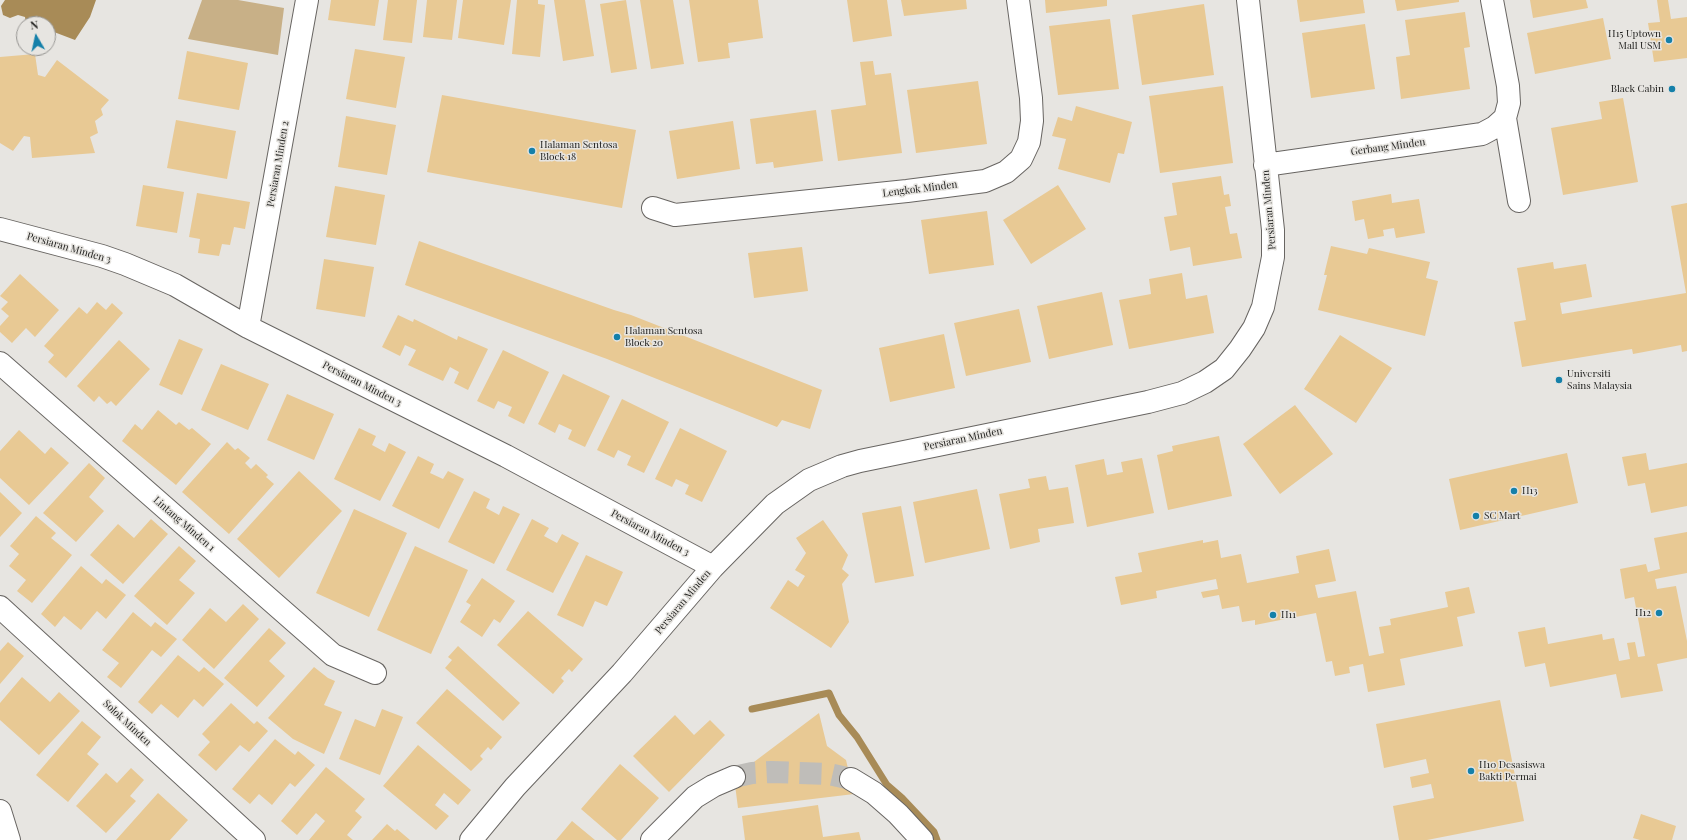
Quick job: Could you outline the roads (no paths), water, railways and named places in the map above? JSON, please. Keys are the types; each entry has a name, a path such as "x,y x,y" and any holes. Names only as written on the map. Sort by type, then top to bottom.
{"street":[{"name":"Persiaran Minden 2","path":"248,327 307,0"},
{"name":"Lengkok Minden","path":"653,208 675,215 907,191 985,181 1006,172 1021,160 1028,142 1032,121 1030,90 1018,0"},
{"name":"Persiaran Minden","path":"471,840 515,787 622,673 713,567 775,504 809,480 842,466 911,450 1148,402 1182,393 1199,385 1224,369 1254,328 1263,307 1270,280 1273,257 1273,230 1248,0"},
{"path":"1492,0 1508,86 1509,103 1505,118 1519,201"},
{"name":"Gerbang Minden","path":"1265,165 1482,134 1495,128 1505,118"},
{"name":"Persiaran Minden 3","path":"0,229 125,264 175,285 248,327 506,456 713,567"},
{"name":"Lintang Minden 1","path":"1,367 333,655 375,673"},
{"name":"Solok Minden","path":"0,607 254,840"},
{"path":"652,840 695,797 712,786 734,777"},
{"path":"851,779 874,793 898,814 922,840"},
{"path":"0,811 9,840"}],"waterway":[{"path":"752,709 829,693 839,715 857,737 887,785 902,798 934,832 937,840"}],"tunnel":[{"path":"734,777 752,773 771,772 829,774 851,779"}],"place":[{"name":"H15 Uptown Mall USM","path":"1669,40"},
{"name":"Black Cabin","path":"1672,89"},
{"name":"Halaman Sentosa Block 18","path":"532,151"},
{"name":"Halaman Sentosa Block 20","path":"617,337"},
{"name":"Universiti Sains Malaysia","path":"1559,380"},
{"name":"H13","path":"1514,491"},
{"name":"SC Mart","path":"1476,516"},
{"name":"H12","path":"1659,613"},
{"name":"H11","path":"1273,615"},
{"name":"H10 Desasiswa Bakti Permai","path":"1471,771"}]}
